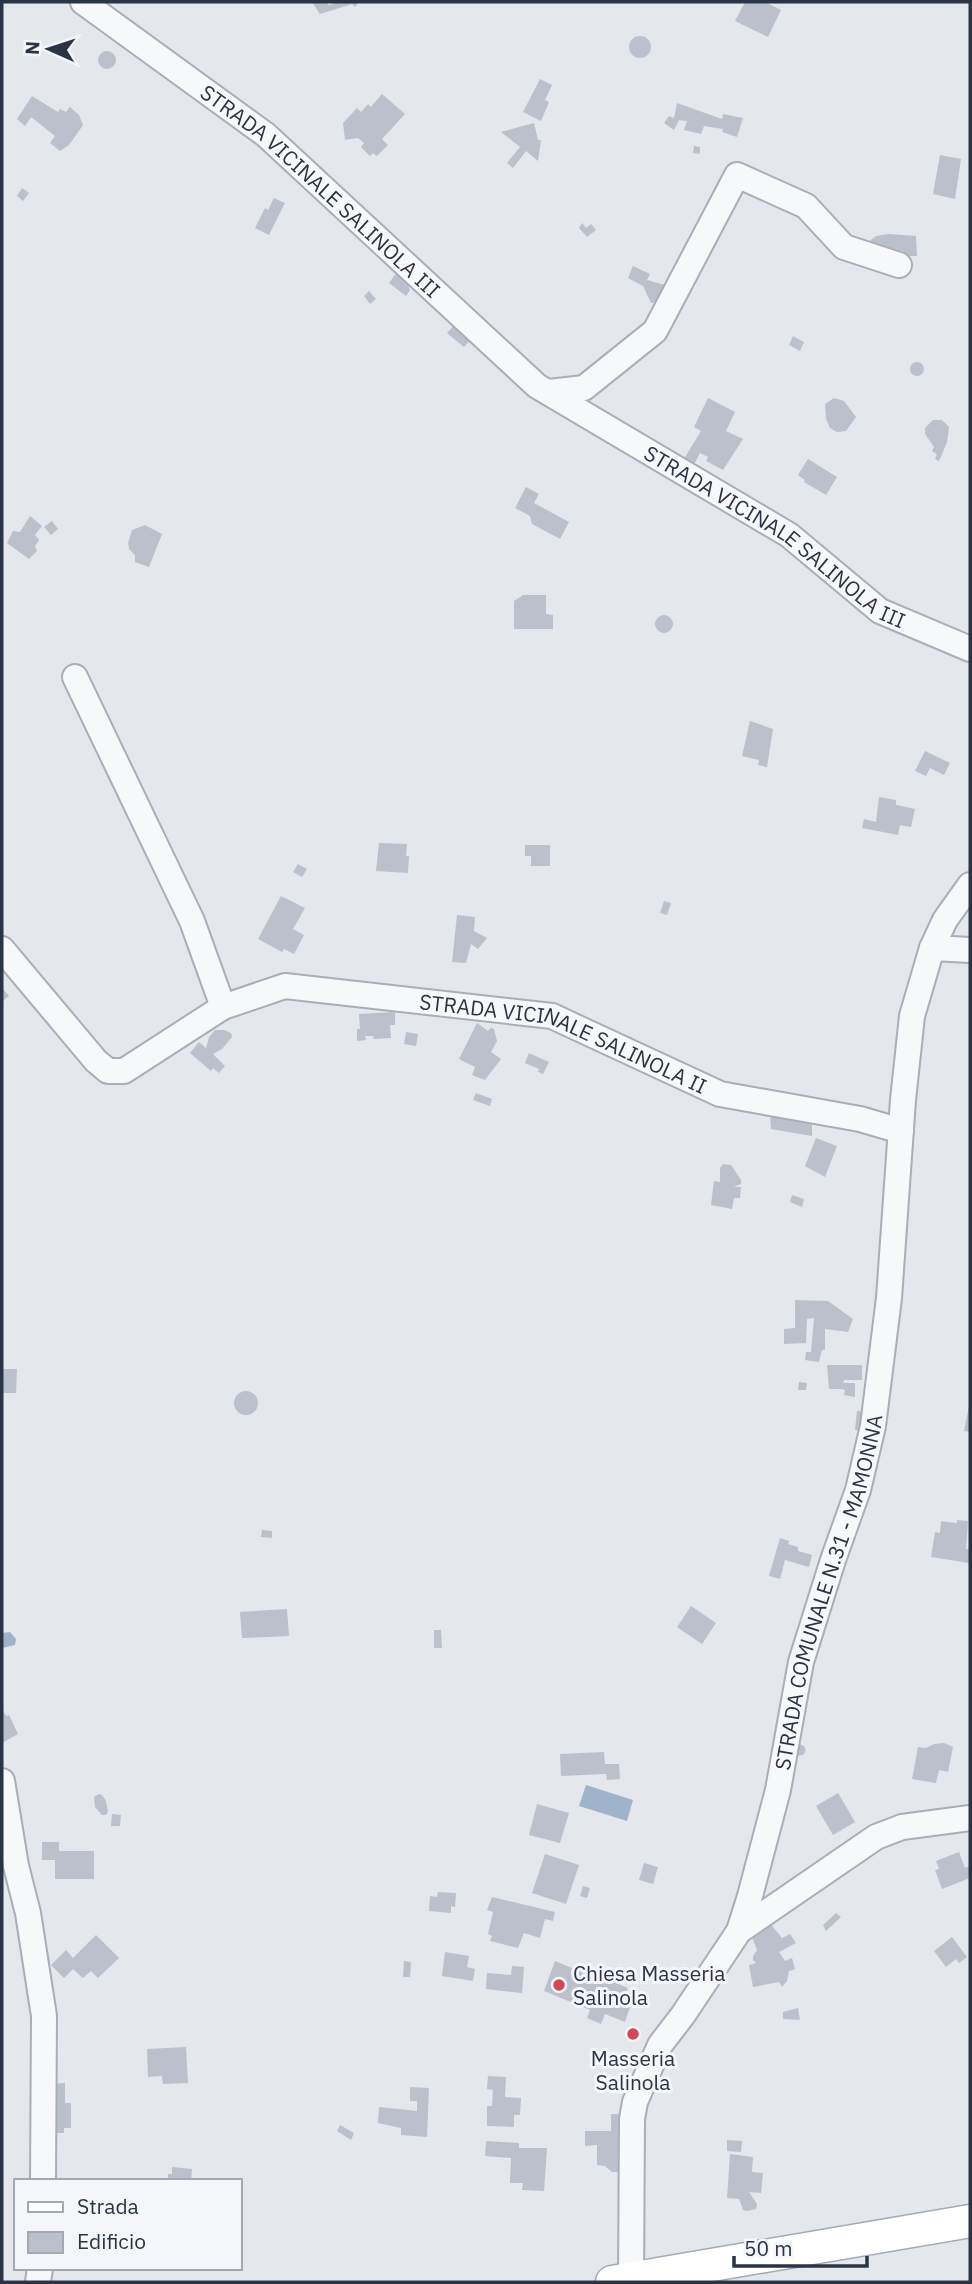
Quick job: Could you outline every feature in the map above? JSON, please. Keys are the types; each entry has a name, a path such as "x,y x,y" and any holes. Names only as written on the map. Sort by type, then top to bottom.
{"main road":[{"path":"622,2281 970,2221"}],"street":[{"name":"STRADA VICINALE SALINOLA III","path":"83,2 266,135 537,386 789,536 880,611 970,649"},
{"path":"549,393 584,388 655,331 737,175 806,206 844,247 899,265"},
{"path":"75,677 192,921 223,1007"},
{"name":"STRADA COMUNALE N.31 - MAMONNA","path":"622,2281 635,2102 660,2045 739,1931 778,1790 801,1662 858,1490 873,1426 889,1298 912,1016 932,948 945,920 970,884"},
{"path":"932,948 970,950"},
{"name":"STRADA VICINALE SALINOLA II","path":"2,949 96,1061 108,1071 124,1071 223,1007 285,986 552,1016 720,1094 860,1119 901,1131"},
{"path":"2,1781 16,1866 28,1913 44,2016 43,2179"},
{"path":"739,1931 876,1837 902,1827 970,1818"}],"water":[{"path":"10,1632 16,1639 15,1645 2,1648 2,1633"},
{"path":"586,1785 633,1800 627,1821 579,1806"}],"building":[{"path":"312,2 327,2 328,5 334,4 333,2 359,2 355,7 352,4 320,14"},
{"path":"745,2 765,2 781,10 768,37 735,21"},
{"path":"640,36 650,43 651,47 644,57 640,58 630,51 629,47 636,37"},
{"path":"107,51 113,54 116,60 113,66 107,69 101,66 98,60 101,54"},
{"path":"540,79 552,85 545,100 549,102 541,121 523,112"},
{"path":"382,94 405,114 382,139 388,145 377,156 373,153 370,156 361,147 364,143 358,138 345,140 343,123 357,108 361,112 368,104 371,107"},
{"path":"32,96 58,112 60,109 66,112 70,107 79,115 83,125 69,145 60,151 50,143 55,136 31,117 25,126 17,119"},
{"path":"677,103 722,119 723,114 743,118 737,137 722,132 723,129 704,126 701,134 684,130 687,121 679,120 674,130 664,123 669,116 674,118"},
{"path":"534,123 538,140 541,140 538,161 526,151 513,168 507,163 520,147 501,132"},
{"path":"694,146 700,147 700,154 693,153"},
{"path":"940,155 961,159 955,199 933,194"},
{"path":"22,188 29,193 23,201 17,196"},
{"path":"274,198 285,203 269,235 255,228 265,208 268,210"},
{"path":"582,223 586,228 591,224 596,230 587,237 579,228"},
{"path":"876,236 916,236 917,256 903,256 903,251 876,252 868,247 868,242"},
{"path":"633,266 650,274 647,280 672,287 661,302 651,303 643,286 628,278"},
{"path":"397,272 405,278 410,290 406,296 389,283"},
{"path":"369,291 376,299 370,304 364,296"},
{"path":"456,323 473,337 464,347 447,333"},
{"path":"793,336 804,342 800,351 789,345"},
{"path":"914,362 920,362 924,369 920,376 914,376 910,372 910,366"},
{"path":"708,398 735,412 726,431 743,439 723,470 706,461 708,457 700,453 690,472 679,467 701,431 694,427"},
{"path":"834,398 844,401 856,417 846,431 837,432 830,428 826,419 825,404"},
{"path":"933,420 942,420 949,427 947,442 939,461 935,459 937,454 932,451 934,447 925,434 925,428"},
{"path":"808,459 837,477 826,495 804,482 798,475"},
{"path":"526,487 539,494 534,503 569,522 560,539 532,524 530,516 515,508"},
{"path":"30,516 42,526 35,535 39,540 35,546 37,551 29,559 7,543 13,531 20,532"},
{"path":"52,521 58,529 51,535 44,527"},
{"path":"145,525 162,534 149,567 135,562 135,555 129,549 128,543 132,530"},
{"path":"523,595 546,595 546,614 553,615 553,629 514,629 514,601"},
{"path":"660,615 668,615 673,624 671,631 660,633 655,628 655,620"},
{"path":"750,721 773,729 767,767 758,765 759,760 742,756"},
{"path":"925,751 950,763 944,775 930,768 926,776 915,771"},
{"path":"879,797 896,800 896,805 915,809 911,827 900,825 898,835 862,828 864,819 876,822"},
{"path":"379,843 407,844 408,873 376,871"},
{"path":"525,845 550,845 550,866 531,866 531,856 525,856"},
{"path":"298,864 307,869 302,877 293,872"},
{"path":"281,896 305,908 293,929 304,935 294,954 284,949 282,952 258,939"},
{"path":"664,901 671,903 667,915 660,913"},
{"path":"457,915 475,917 474,931 487,938 478,949 471,944 466,963 452,962"},
{"path":"2,990 9,996 2,1002"},
{"path":"395,1012 395,1025 390,1025 391,1038 374,1039 373,1036 365,1036 366,1040 357,1041 357,1029 360,1029 359,1014"},
{"path":"477,1023 488,1031 494,1029 497,1041 491,1052 501,1059 485,1080 472,1075 475,1067 459,1059"},
{"path":"215,1030 224,1030 231,1033 232,1037 222,1049 213,1054 225,1066 219,1073 213,1068 211,1071 190,1053 199,1042 206,1048 209,1037"},
{"path":"406,1032 418,1034 416,1046 404,1044"},
{"path":"529,1053 549,1062 543,1074 538,1072 539,1069 525,1063"},
{"path":"476,1093 492,1099 490,1106 473,1100"},
{"path":"770,1111 812,1119 812,1136 771,1129"},
{"path":"816,1138 837,1146 825,1177 805,1166"},
{"path":"723,1164 731,1165 741,1180 741,1184 734,1187 741,1187 740,1198 734,1198 732,1209 711,1205 714,1181 720,1182 720,1168"},
{"path":"792,1195 804,1199 802,1207 790,1202"},
{"path":"795,1300 828,1301 853,1319 848,1332 825,1329 825,1350 822,1350 819,1362 805,1360 806,1352 811,1352 814,1318 807,1319 806,1343 784,1344 784,1329 795,1328"},
{"path":"827,1365 862,1365 862,1380 844,1380 843,1383 855,1383 855,1397 844,1395 845,1390 829,1389"},
{"path":"2,1369 17,1369 16,1393 2,1393"},
{"path":"799,1382 807,1383 806,1390 798,1390"},
{"path":"246,1391 255,1394 258,1403 255,1412 246,1415 237,1412 234,1403 237,1394"},
{"path":"970,1406 970,1432 964,1431"},
{"path":"857,1411 867,1412 865,1431 855,1430"},
{"path":"957,1520 968,1521 966,1549 970,1549 969,1563 931,1557 935,1532 940,1533 941,1521 957,1523"},
{"path":"262,1530 272,1531 272,1538 261,1537"},
{"path":"780,1538 798,1547 798,1551 812,1555 809,1567 785,1560 780,1579 769,1576"},
{"path":"691,1606 716,1623 702,1644 677,1627"},
{"path":"287,1609 289,1636 242,1638 240,1612"},
{"path":"434,1630 441,1630 442,1648 434,1648"},
{"path":"2,1709 6,1716 9,1715 18,1734 2,1743"},
{"path":"944,1743 953,1747 948,1772 939,1770 936,1783 912,1779 918,1747 926,1748"},
{"path":"800,1745 804,1746 804,1754 800,1755 796,1754 795,1750 796,1746"},
{"path":"604,1752 605,1764 619,1764 620,1779 607,1780 606,1774 561,1776 560,1754"},
{"path":"838,1793 855,1822 833,1835 816,1806"},
{"path":"99,1794 106,1801 106,1815 102,1815 95,1807 94,1797"},
{"path":"537,1804 569,1813 560,1843 529,1835"},
{"path":"112,1814 121,1815 120,1826 111,1826"},
{"path":"42,1842 59,1842 59,1851 94,1851 94,1879 55,1879 55,1860 42,1860"},
{"path":"959,1852 965,1868 970,1866 970,1878 942,1889 935,1870 939,1869 936,1861"},
{"path":"545,1854 579,1865 566,1904 532,1893"},
{"path":"644,1863 658,1867 653,1884 639,1880"},
{"path":"583,1886 590,1888 587,1898 580,1896"},
{"path":"438,1892 456,1893 455,1907 451,1906 451,1913 429,1911 430,1896 437,1897"},
{"path":"492,1897 555,1912 553,1921 545,1919 540,1938 524,1933 518,1948 490,1941 492,1936 488,1934 493,1912 487,1910"},
{"path":"836,1913 841,1917 826,1931 823,1925"},
{"path":"768,1921 782,1938 790,1934 796,1943 779,1952 785,1961 792,1958 795,1969 789,1971 787,1981 782,1987 779,1982 753,1987 749,1965 756,1963 753,1956 757,1950 752,1937 755,1933 764,1931 761,1926"},
{"path":"96,1935 119,1958 98,1978 91,1971 83,1978 73,1969 64,1978 51,1965 66,1950 73,1958"},
{"path":"952,1937 967,1957 959,1963 956,1959 946,1967 934,1951"},
{"path":"445,1952 469,1956 467,1967 475,1969 473,1981 442,1976"},
{"path":"404,1961 411,1962 410,1977 403,1977"},
{"name":"Masseria Salinola","path":"555,1961 604,1981 607,1973 618,1978 616,1983 628,1988 621,2003 630,2007 625,2022 605,2014 601,2024 587,2018 590,2010 544,1991"},
{"path":"512,1966 524,1967 522,1993 486,1989 487,1973 511,1975"},
{"path":"798,2008 800,2020 783,2019 783,2012"},
{"path":"186,2047 188,2083 163,2084 162,2076 148,2077 147,2049"},
{"path":"488,2076 506,2077 505,2097 521,2098 520,2115 514,2115 514,2127 487,2126 487,2106 492,2106 493,2090 487,2089"},
{"path":"65,2083 65,2103 71,2103 71,2128 64,2128 64,2133 50,2133 50,2084"},
{"path":"410,2087 429,2088 427,2137 401,2135 401,2128 378,2123 379,2107 417,2111 417,2101 410,2101"},
{"path":"611,2114 625,2114 619,2172 612,2172 605,2166 597,2165 597,2145 585,2146 585,2131 611,2131"},
{"path":"340,2125 354,2133 351,2140 337,2131"},
{"path":"727,2140 742,2141 741,2152 727,2151"},
{"path":"486,2141 519,2143 519,2148 547,2148 544,2191 522,2190 523,2183 510,2183 511,2158 485,2156"},
{"path":"730,2154 753,2157 752,2172 763,2173 761,2193 749,2192 757,2204 756,2209 743,2210 739,2199 727,2198"},
{"path":"172,2167 192,2169 191,2179 168,2179 168,2174 172,2174"}],"place":[{"name":"Chiesa Masseria Salinola","path":"559,1985"},
{"name":"Masseria Salinola","path":"633,2034"}]}
